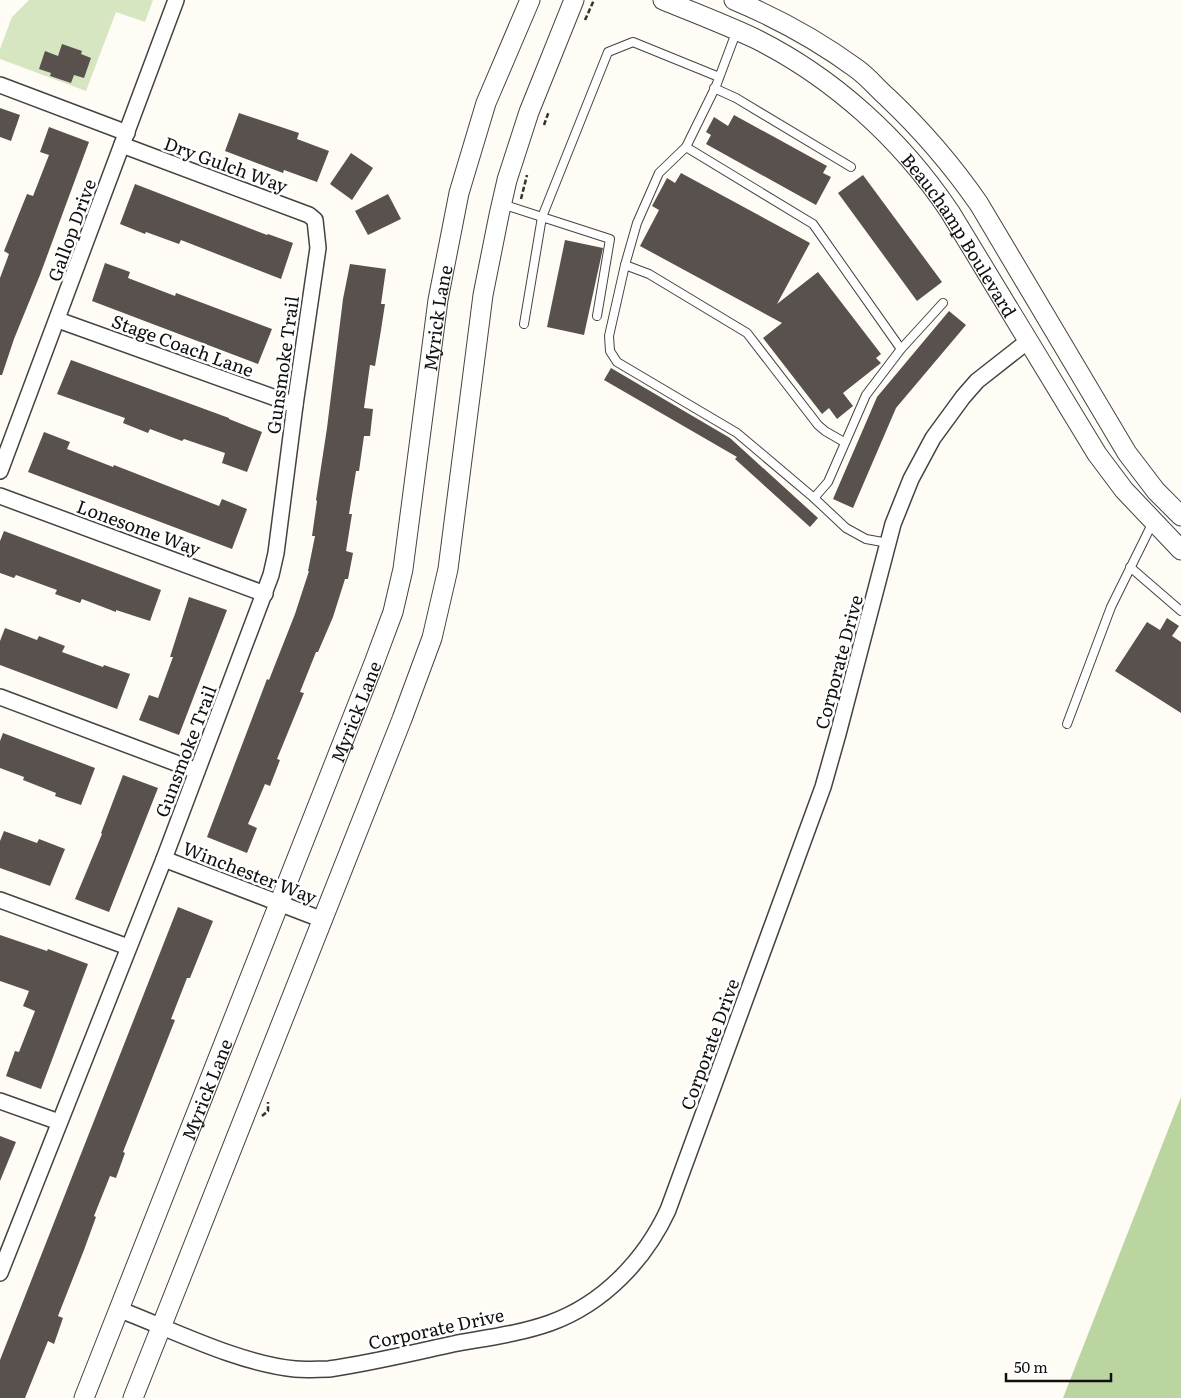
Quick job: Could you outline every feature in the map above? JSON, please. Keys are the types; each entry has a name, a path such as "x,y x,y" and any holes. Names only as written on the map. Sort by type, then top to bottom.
{"street":[{"name":"Gallop Drive","path":"0,472 176,0"},
{"name":"Myrick Lane","path":"84,1398 374,663 394,605 402,569 438,300 459,193 486,103 530,0"},
{"path":"133,1398 419,676 432,638 441,606 448,569 483,295 502,204 529,112 574,0"},
{"name":"Beauchamp Boulevard","path":"663,0 737,30 781,53 824,80 868,116 914,163 935,189 950,212 1097,454 1124,490 1181,550"},
{"name":"Beauchamp Boulevard","path":"734,0 762,11 812,39 858,70 912,120 938,149 979,204 1127,453 1156,491 1181,516"},
{"name":"Dry Gulch Way","path":"0,85 124,139 309,215 315,220"},
{"name":"Gunsmoke Trail","path":"0,1273 164,859 265,594 276,553 294,405 318,248 315,220"},
{"name":"Stage Coach Lane","path":"58,320 294,405"},
{"name":"Corporate Drive","path":"118,1309 213,1347 256,1361 296,1369 330,1369 550,1323 596,1298 634,1265 653,1239 668,1210 823,787 893,524 911,479 933,438 963,397 977,381 1028,341"},
{"name":"Lonesome Way","path":"0,496 265,594"},
{"path":"0,697 197,771"},
{"name":"Winchester Way","path":"164,859 323,920"},
{"path":"0,900 128,948"},
{"path":"0,1101 59,1122"}],"lane":[{"path":"737,30 719,77 686,147 659,173 637,222 609,336 610,351 617,362 737,433 814,498 846,528 866,539 888,543"},
{"path":"524,324 542,217 608,52 633,42 719,77"},
{"path":"714,88 736,98 851,167"},
{"path":"686,147 813,224 901,349"},
{"path":"502,204 610,239 597,316"},
{"path":"625,265 649,274 747,332 818,425 844,442"},
{"path":"814,498 828,482 866,395 901,349 943,303"},
{"path":"1067,724 1111,607 1153,522"},
{"path":"1130,568 1181,611"}],"green space":[{"path":"29,0 153,0 145,22 116,12 86,91 0,59 0,49 12,17"},
{"path":"1181,1097 1181,1398 1063,1398"}],"building":[{"path":"62,44 82,51 81,54 91,58 84,78 74,75 71,83 50,76 51,73 39,69 45,51 58,56"},
{"path":"0,108 20,115 11,141 0,137"},
{"path":"239,113 299,133 297,139 329,151 317,182 284,170 283,173 225,151"},
{"path":"734,115 827,166 823,173 831,177 816,205 706,144 711,135 706,132 714,117 728,126"},
{"path":"49,127 89,142 2,375 0,375 0,278 9,254 4,251 27,194 33,196 49,155 40,152"},
{"path":"351,153 373,168 352,200 330,184"},
{"path":"681,173 810,243 777,304 818,272 881,354 876,358 881,363 843,393 853,406 837,419 829,408 822,414 763,338 782,323 640,246 659,210 652,206 667,178 675,183"},
{"path":"863,175 942,282 917,301 838,193"},
{"path":"135,184 267,235 293,243 281,279 181,240 179,244 120,224"},
{"path":"388,194 401,219 368,235 355,211"},
{"path":"565,240 603,248 584,335 547,327"},
{"path":"105,263 130,272 128,278 175,296 176,293 272,329 258,364 92,301"},
{"path":"350,264 386,269 381,304 385,304 381,330 375,366 370,365 364,408 373,409 370,436 364,436 359,471 356,471 349,514 352,514 346,551 353,553 348,579 345,579 333,617 300,692 304,693 277,759 280,760 270,786 265,784 248,824 257,828 247,853 207,837 267,679 269,680 295,614 309,571 315,536 312,536 316,500 343,299"},
{"path":"949,311 966,325 896,408 853,508 833,499 877,397"},
{"path":"71,360 262,432 247,472 222,463 225,453 184,439 182,441 150,429 148,433 123,423 125,418 57,394"},
{"path":"611,368 730,438 818,518 810,527 735,459 737,457 604,380"},
{"path":"44,432 70,442 67,449 113,467 114,465 219,506 222,499 247,509 232,549 28,472"},
{"path":"4,531 161,590 150,621 116,610 116,612 82,599 80,603 55,594 57,590 16,575 14,578 0,573 0,541"},
{"path":"189,597 227,610 179,735 139,720 149,695 158,698 173,657 170,657"},
{"path":"1167,618 1179,626 1172,636 1181,642 1181,713 1115,671 1147,622 1160,630"},
{"path":"5,628 37,640 39,636 65,646 62,652 103,667 104,665 130,674 117,709 0,665 0,641"},
{"path":"3,733 95,768 81,805 55,796 56,793 23,780 24,777 0,768 0,741"},
{"path":"123,775 158,788 109,912 75,899 102,834"},
{"path":"4,831 37,843 39,839 65,849 50,886 0,868 0,841"},
{"path":"178,907 213,921 171,1019 175,1020 123,1152 125,1153 116,1178 110,1176 94,1216 96,1217 58,1316 63,1318 54,1344 48,1341 25,1398 0,1398 0,1360"},
{"path":"0,935 47,951 48,949 88,964 41,1089 6,1076 15,1051 19,1052 35,1011 23,1006 29,991 0,981"},
{"path":"0,1136 16,1142 0,1181"}]}
